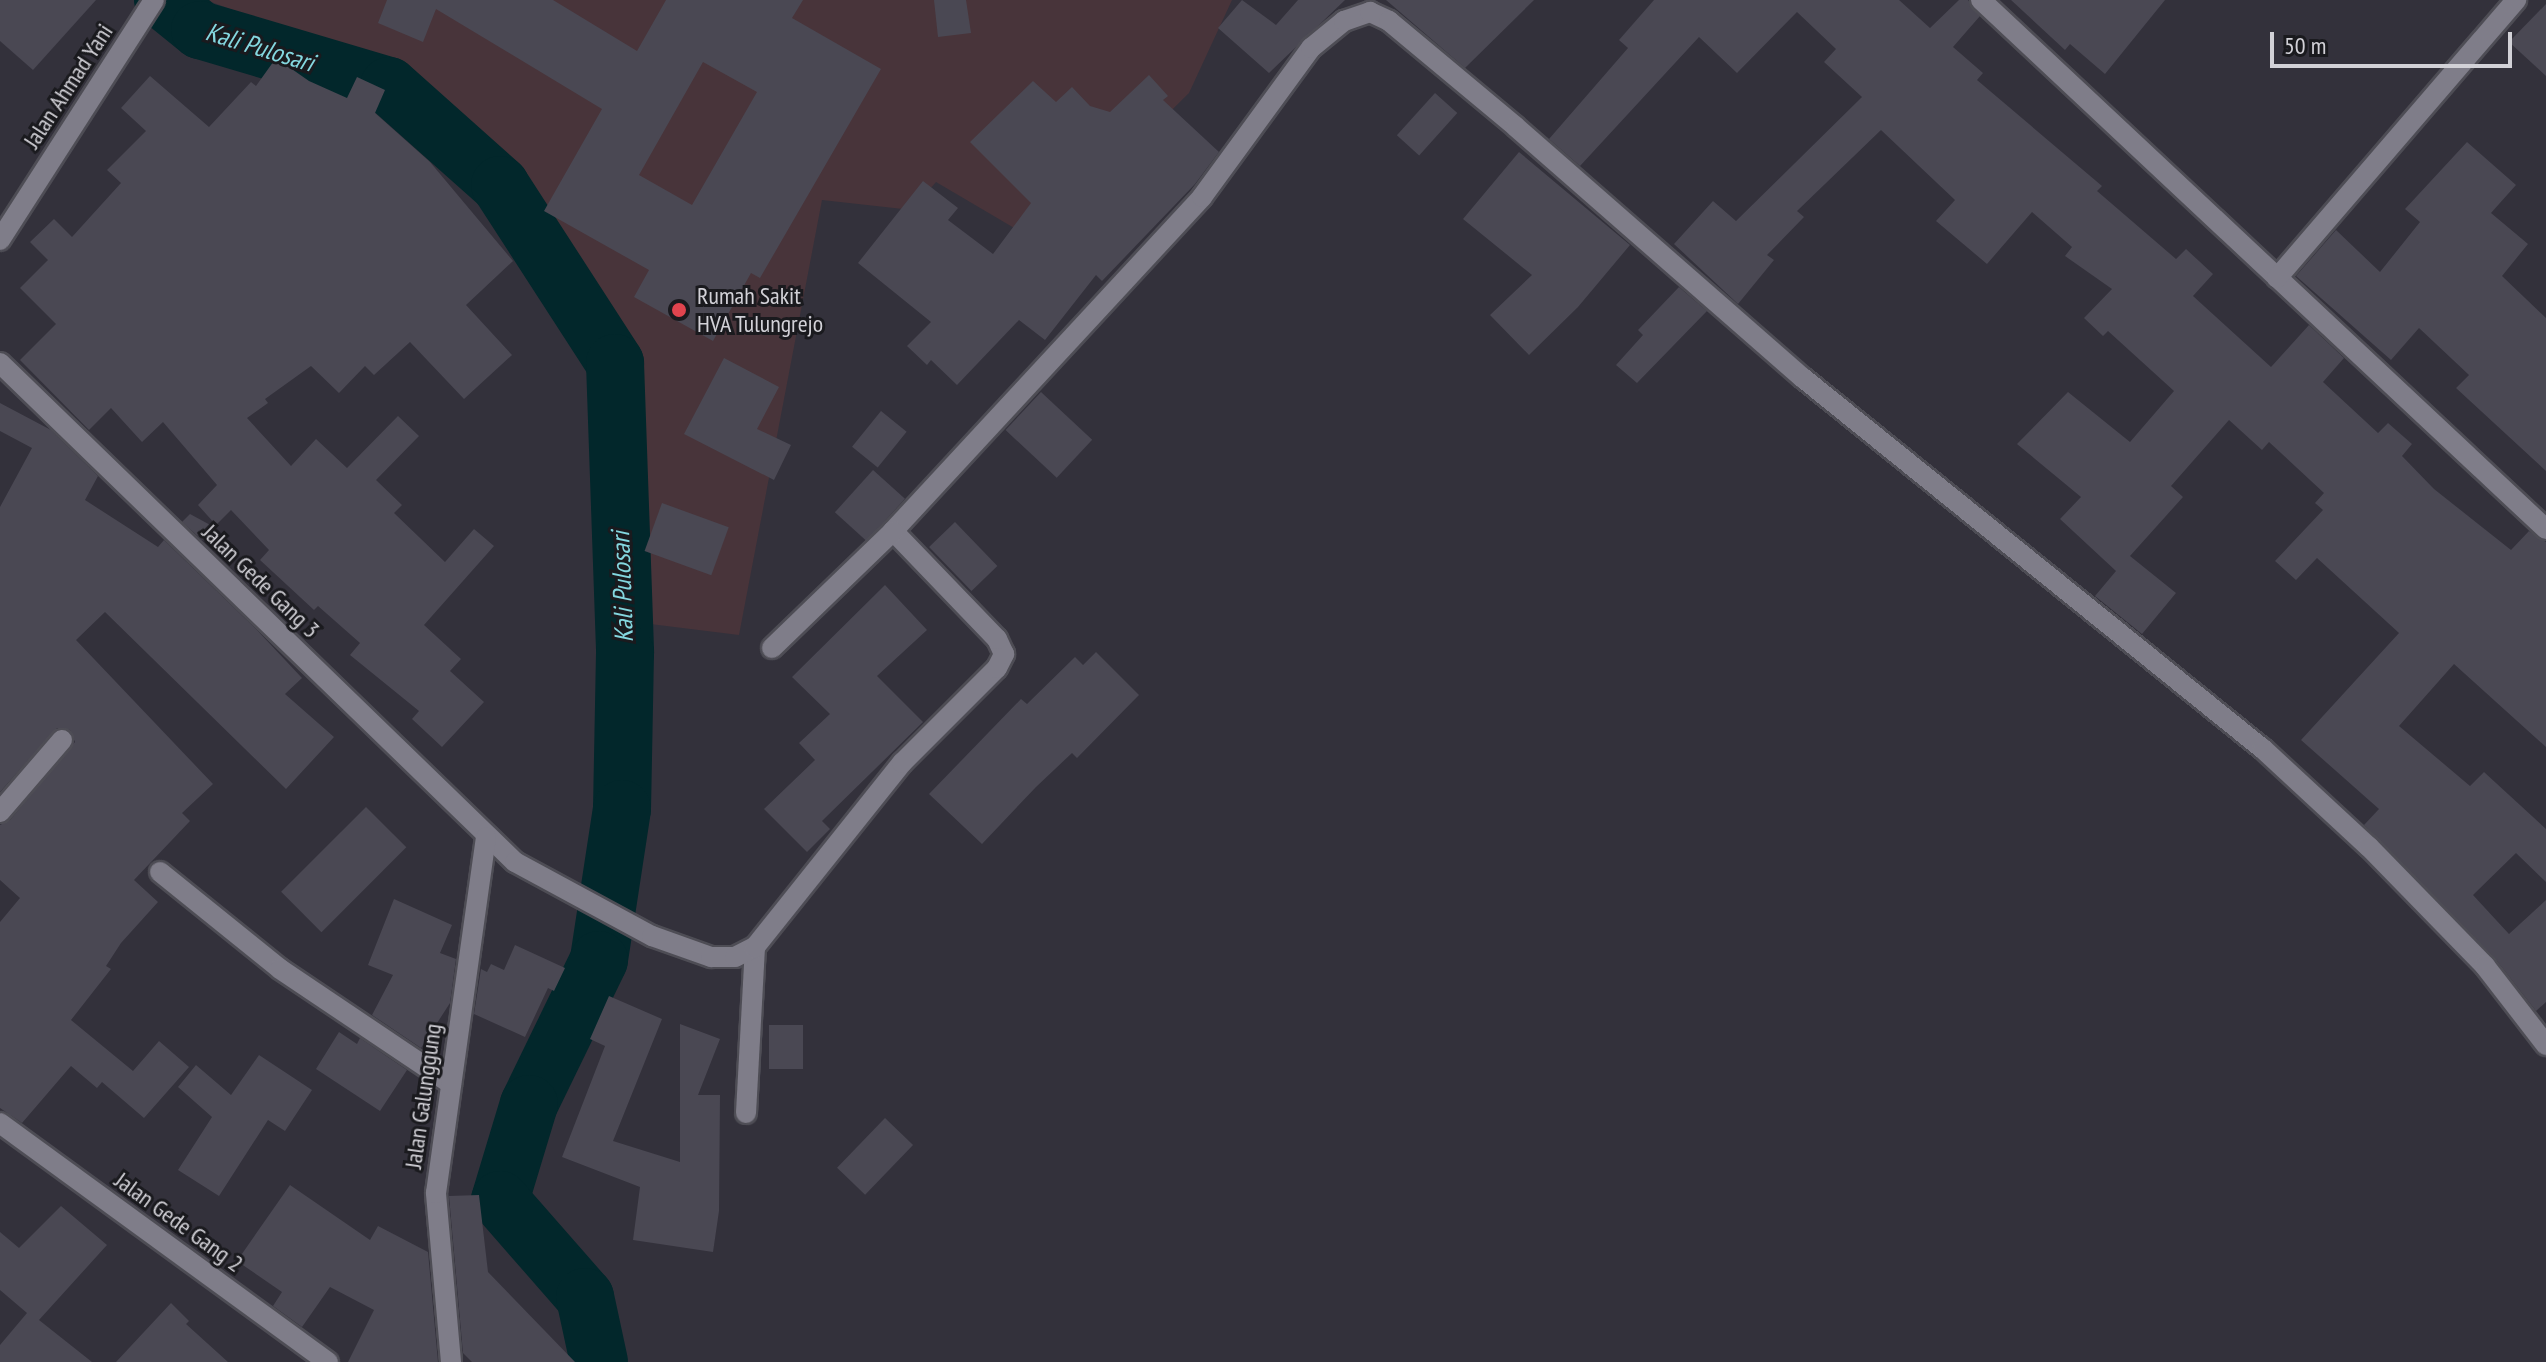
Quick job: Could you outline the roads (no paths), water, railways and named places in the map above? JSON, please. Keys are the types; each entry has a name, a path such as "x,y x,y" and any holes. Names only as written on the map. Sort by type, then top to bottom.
{"street":[{"name":"Jalan Ahmad Yani","path":"0,240 154,0"},
{"path":"1981,0 2546,529"},
{"path":"2277,278 2516,0"},
{"path":"772,648 893,531 1202,197 1311,48 1344,21 1370,12 1389,21 1516,127 1803,378 2263,749 2369,847 2485,966 2546,1045"},
{"name":"Jalan Gede Gang 3","path":"0,363 515,862 580,901 652,936 711,957 735,957 755,947"},
{"path":"746,1113 755,947 902,763 997,668 1004,654 997,639 893,531"},
{"path":"0,812 62,740"},
{"name":"Jalan Galunggung","path":"451,1362 436,1209 486,837"},
{"path":"160,872 280,969 451,1084"},
{"name":"Jalan Gede Gang 2","path":"0,1123 328,1362"}],"waterway":[{"name":"Kali Pulosari","path":"163,0 200,30 389,86 500,185 615,363 625,653 622,809 599,960 529,1104 500,1200 585,1297 599,1362"}],"place":[{"name":"Rumah Sakit HVA Tulungrejo","path":"679,310"}]}
